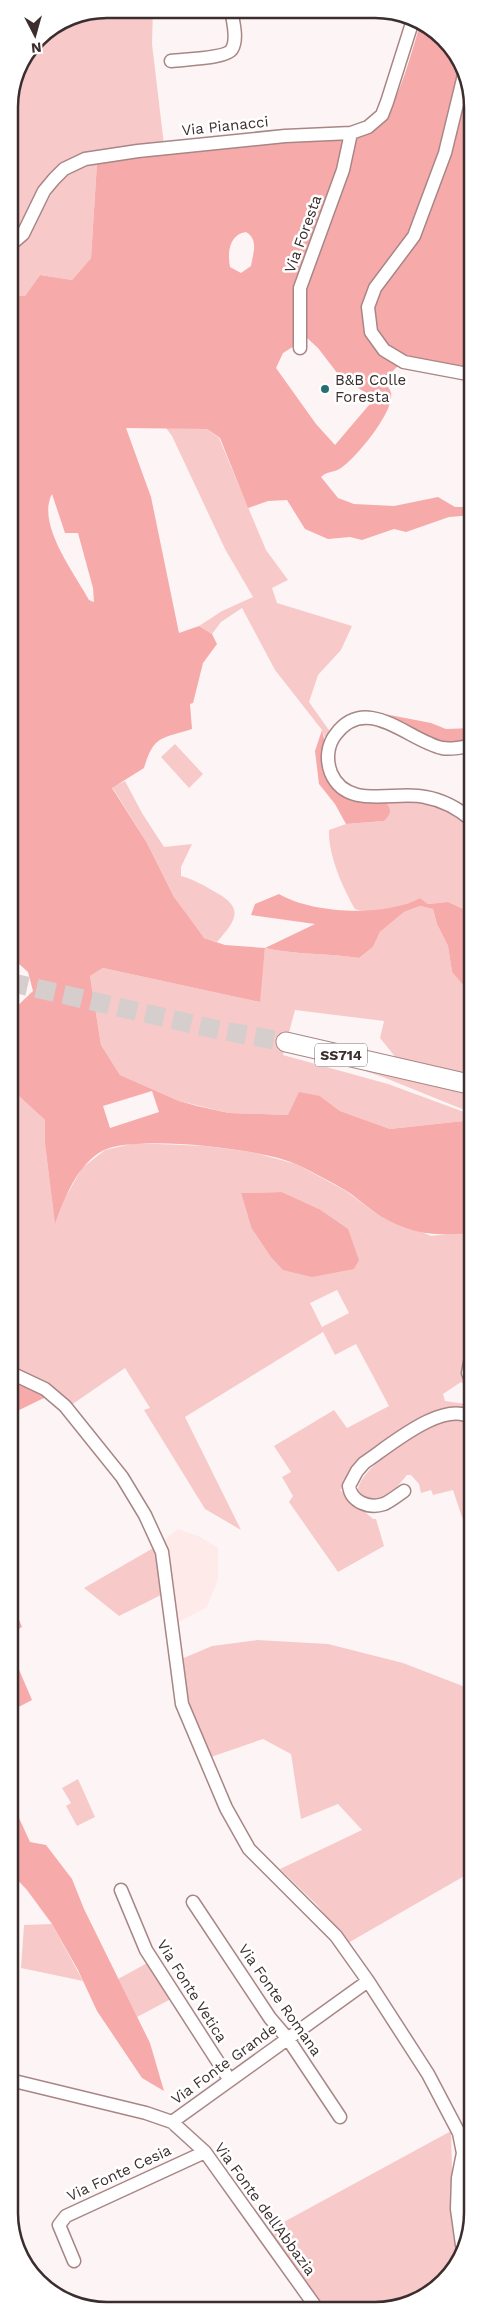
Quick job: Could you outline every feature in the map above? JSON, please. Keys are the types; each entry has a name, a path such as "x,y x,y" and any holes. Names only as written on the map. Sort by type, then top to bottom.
{"highway":[{"name":"SS714","path":"286,1042 464,1083"}],"street":[{"path":"171,61 221,56 229,52 234,41 232,18"},
{"name":"Via Pianacci","path":"18,238 23,234 44,191 64,169 80,161 138,151 285,136 351,133 368,127 382,115 412,25"},
{"path":"461,86 445,153 414,236 375,288 368,307 372,332 384,350 404,362 464,373"},
{"name":"Via Foresta","path":"300,348 300,288 343,170 351,133"},
{"path":"464,747 451,749 442,748 386,722 359,718 340,728 332,738 328,757 333,776 339,785 356,795 424,796 445,803 464,815"},
{"path":"18,1376 45,1389 65,1406 122,1477 145,1515 162,1552 182,1704 226,1808 249,1849 336,1936 368,1981 428,2074 459,2133 463,2153 458,2178 457,2209 461,2237"},
{"path":"404,1491 390,1501 373,1506 360,1503 351,1496 349,1486 357,1471 364,1464 421,1424 450,1414 464,1415"},
{"name":"Via Fonte Vetica","path":"121,1890 146,1950 230,2079"},
{"name":"Via Fonte Romana","path":"193,1902 270,2018 288,2039 340,2117"},
{"name":"Via Fonte Grande","path":"172,2122 368,1981"},
{"name":"Via Fonte dell'Abbazia","path":"18,2082 146,2113 172,2122 204,2152 310,2302"},
{"name":"Via Fonte Cesia","path":"74,2261 59,2225 66,2216 204,2152"}],"shaded area":[{"path":"95,18 153,18 152,44 164,145 70,160 18,233 18,95 29,62 30,60 60,60 60,31 78,22"},
{"path":"419,28 430,36 453,62 464,95 464,371 402,359 398,366 381,382 390,390 391,401 373,434 348,463 338,470 321,477 338,498 354,504 394,506 438,497 455,507 464,507 464,516 449,517 406,532 394,529 362,540 350,537 328,539 305,529 287,500 268,501 248,508 220,438 207,429 126,428 151,497 179,633 199,626 212,634 217,644 203,663 193,703 190,704 192,729 160,740 151,749 144,768 112,788 147,843 174,897 204,938 225,945 265,948 260,1002 103,968 90,976 101,1045 120,1075 179,1101 229,1113 288,1115 299,1092 320,1096 340,1111 390,1129 464,1121 464,1234 429,1234 400,1226 382,1217 334,1183 282,1159 231,1149 171,1143 120,1145 104,1150 95,1156 79,1172 73,1182 55,1224 45,1144 45,1120 18,1095 18,1005 33,991 28,972 18,963 18,296 25,296 40,275 72,280 91,258 97,163 144,155 216,147 287,141 332,140 365,135 381,124 388,112 402,82","holes":["246,232 253,239 254,247 251,266 241,273 230,267 229,255 233,240 236,236","307,338 318,348 341,378 375,398 335,445 316,424 276,368 283,353","52,494 65,533 78,533 93,588 94,602 89,600 67,563 53,534 48,506","152,1091 159,1112 110,1128 103,1106"]},
{"path":"97,163 91,258 72,280 40,275 25,296 18,296 18,241 30,230 61,181 81,168"},
{"path":"166,428 207,429 219,438 266,550 288,580 272,588 277,603 352,626 341,650 318,675 309,702 331,733 327,744 322,730 275,670 242,608 221,622 212,634 199,626 222,611 253,597 225,549 172,436"},
{"path":"374,712 431,723 446,729 464,728 464,745 451,747 386,720 362,713"},
{"path":"322,730 335,786 386,802 390,812 384,821 346,824 335,804 319,784 315,751"},
{"path":"175,744 203,774 189,788 161,757"},
{"path":"125,781 142,813 164,847 192,844 181,867 181,876 208,888 232,905 234,916 232,922 217,942 204,938 174,897 147,843 112,787"},
{"path":"386,802 421,802 437,806 464,820 464,909 448,902 428,904 420,898 388,910 363,911 355,909 341,881 334,860 329,840 329,830 346,824 384,821"},
{"path":"279,894 310,906 350,911 389,908 420,898 428,904 448,902 464,909 464,986 452,972 448,946 437,924 433,909 420,906 404,912 380,932 373,947 359,958 265,948 315,924 251,915 255,904"},
{"path":"420,906 433,909 437,924 448,946 452,972 464,986 464,1075 397,1059 380,1038 384,1021 295,1010 283,1055 388,1084 464,1112 464,1121 390,1129 340,1111 320,1096 288,1115 229,1113 179,1101 120,1075 101,1045 90,976 103,968 259,1002 265,948 288,952 359,958 373,947 380,932 404,912"},
{"path":"347,1065 464,1090 464,1110 383,1077"},
{"path":"18,1095 45,1120 45,1144 55,1223 65,1198 82,1168 105,1150 135,1143 206,1146 251,1152 296,1164 346,1191 374,1212 431,1236 464,1232 464,1384 461,1382 443,1394 445,1401 464,1404 464,1409 458,1407 435,1413 340,1490 373,1519 376,1519 384,1546 338,1572 289,1502 293,1496 282,1477 291,1472 274,1446 334,1410 347,1428 389,1406 356,1344 335,1355 323,1332 185,1417 241,1530 205,1509 144,1410 150,1408 125,1368 64,1410 38,1392 18,1384","holes":["282,1192 319,1209 251,1227 241,1193","337,1290 349,1313 322,1327 310,1303"]},
{"path":"282,1192 319,1209 348,1229 359,1260 354,1269 312,1277 283,1270 271,1257 251,1227 241,1193"},
{"path":"18,1384 46,1397 18,1411"},
{"path":"457,1417 464,1420 464,1520 453,1490 433,1495 431,1490 421,1493 419,1484 411,1475 407,1475 387,1499 381,1502 361,1497 358,1490 361,1481 378,1462 402,1443 442,1420"},
{"path":"178,1529 200,1537 218,1548 218,1579 207,1607 175,1624 161,1543"},
{"path":"155,1547 165,1593 119,1616 84,1588"},
{"path":"18,1617 22,1627 18,1629"},
{"path":"257,1640 328,1644 403,1663 464,1687 464,1876 348,1943 316,1904 280,1869 362,1830 338,1804 301,1819 291,1754 263,1739 208,1758 185,1703 179,1660 212,1646"},
{"path":"18,1667 32,1700 18,1707"},
{"path":"78,1779 95,1817 77,1826 66,1806 71,1803 62,1788"},
{"path":"18,1816 30,1842 46,1845 72,1879 84,1909 150,2043 164,2091 142,2078 97,2011 78,1970 52,1924 18,1880"},
{"path":"52,1924 83,1981 21,1968 24,1925"},
{"path":"149,1962 171,1999 137,2017 118,1979"},
{"path":"451,2131 453,2210 459,2242 455,2253 442,2272 420,2291 387,2302 305,2302 258,2236"}],"tunnel":[{"path":"18,984 219,1030 286,1042"}],"place":[{"name":"B&B Colle Foresta","path":"325,389"}]}
